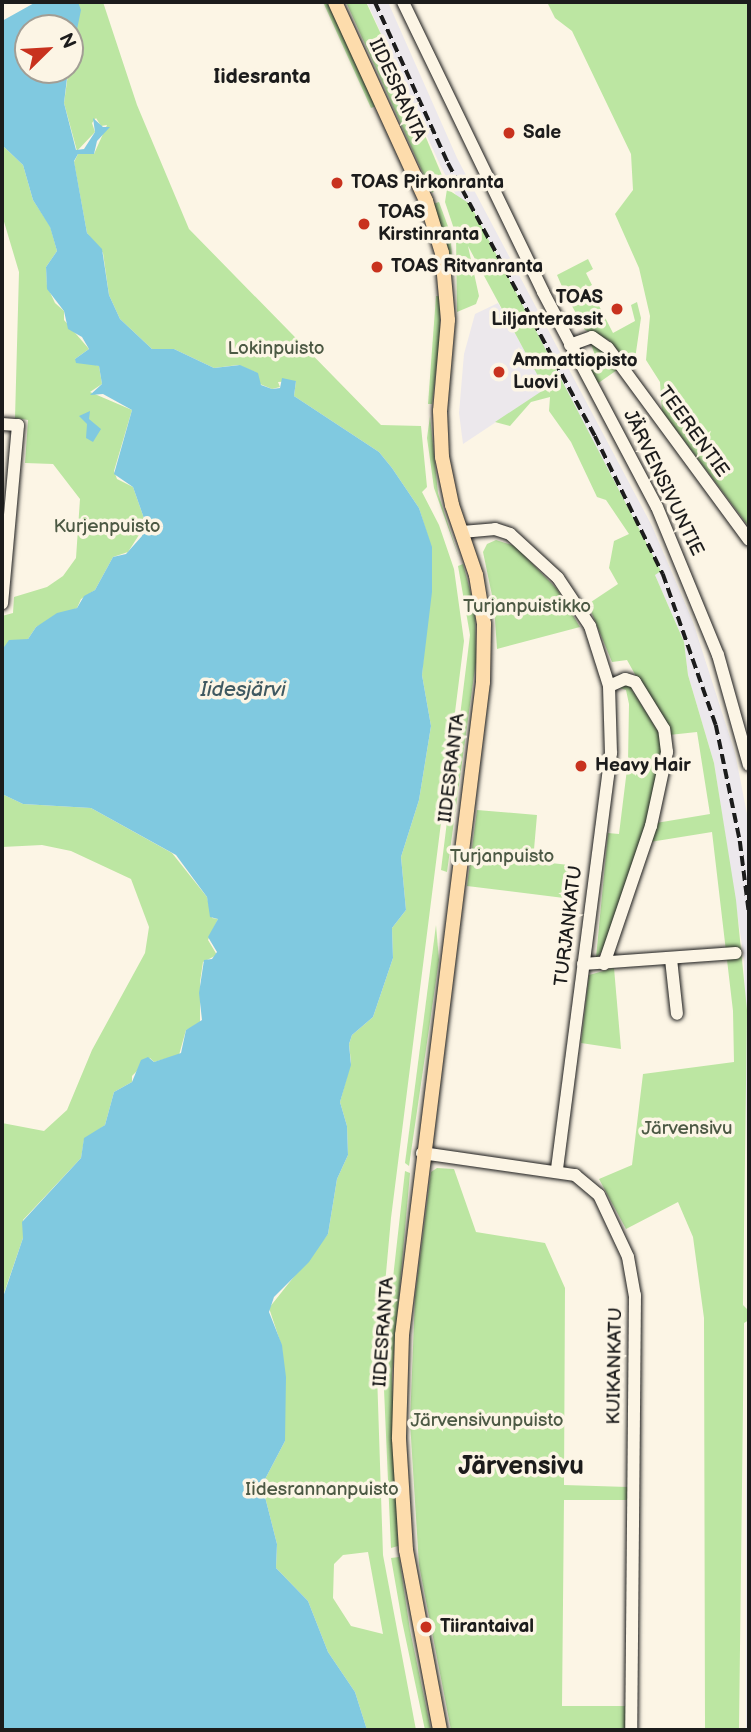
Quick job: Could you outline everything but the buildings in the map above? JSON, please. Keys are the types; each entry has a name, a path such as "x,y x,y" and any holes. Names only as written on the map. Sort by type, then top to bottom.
{"main road":[{"name":"IIDESRANTA","path":"335,2 426,201 442,253 448,320 441,443 446,483 481,599 484,662 422,1153 402,1335 399,1439 408,1563 440,1730"}],"street":[{"name":"JÄRVENSIVUNTIE","path":"403,2 570,345 680,560 718,655 749,765"},
{"name":"TEERENTIE","path":"570,345 592,337 608,348 749,540"},
{"path":"2,424 18,425 6,524 2,603"},
{"name":"TURJANKATU","path":"462,532 495,529 510,534 553,572 590,626 609,686 612,740 557,1170"},
{"name":"TURJANKATU","path":"604,964 651,826 667,752 664,729 635,682 625,679 609,686"},
{"path":"583,964 736,953"},
{"path":"671,959 677,1014"},
{"name":"KUIKANKATU","path":"422,1153 557,1170 584,1181 605,1204 628,1257 635,1294 631,1730"}],"shaded area":[{"path":"367,2 388,2 457,158 652,526 693,622 735,753 749,824 749,1303 744,958 714,763 688,675 684,642 636,531 440,165"},
{"name":"Ammattiopisto Luovi","path":"498,303 546,389 463,444 459,413 464,354 475,314"},
{"path":"749,1311 749,1730 746,1730 746,1491"}],"green space":[{"path":"78,2 103,2 137,105 189,229 381,425 421,426 427,487 422,492 439,525 454,569 464,641 391,1218 377,1373 383,1555 416,1730 367,1730 355,1692 328,1652 308,1601 276,1568 277,1544 262,1485 285,1441 282,1347 269,1308 328,1234 337,1179 348,1155 347,1126 340,1102 351,1062 349,1044 352,1035 373,1017 393,958 392,928 406,910 401,857 419,800 431,726 422,675 432,550 419,508 392,468 379,452 294,396 296,381 278,382 280,387 272,389 260,384 255,372 238,365 214,368 174,349 152,349 120,319 109,295 103,253 87,233 74,162 78,154 94,154 107,125 101,126 96,118 92,123 95,132 77,151 64,103 67,84 84,84 84,14 76,14","holes":["368,1552 383,1634 351,1626 333,1598 334,1564 343,1555"]},
{"path":"323,2 328,2 376,106 371,108"},
{"path":"346,2 366,2 393,60 444,180 432,193"},
{"path":"547,2 749,2 749,527 662,411 660,382 646,360 650,316 639,268 615,214 633,190 631,154 572,31 555,18"},
{"name":"Kurjenpuisto","path":"2,145 23,165 33,200 50,226 57,251 46,267 47,286 55,303 64,311 64,320 89,349 75,359 99,366 102,384 90,392 132,410 114,471 117,479 133,487 146,524 128,552 113,557 95,590 81,599 77,608 36,627 28,639 2,650 2,616 13,613 14,597 47,587 63,576 76,558 80,499 53,464 25,463 28,420 15,418 19,272 2,215"},
{"path":"447,189 470,204 661,571 655,575 684,642 688,675 714,763 736,900 747,1010 743,1305 749,1311 749,1320 744,1323 739,1730 705,1730 704,1318 693,1237 678,1202 626,1229 599,1179 632,1165 643,1074 734,1062 733,1011 712,832 650,842 656,823 710,814 697,732 669,735 627,660 612,662 588,604 618,584 609,568 614,541 629,534 606,500 597,497 571,442 549,411 550,397 531,402 510,426 495,422 545,389 468,246 479,296 476,304 457,312 456,235 445,202"},
{"path":"439,202 450,232 454,278 433,204"},
{"path":"588,259 593,269 586,273 592,285 567,298 557,275"},
{"path":"593,294 613,333 635,321 631,305 637,302 641,318 635,359 629,364 609,340 585,330 572,306"},
{"path":"436,296 440,296 440,337 432,404 428,404"},
{"path":"591,344 598,345 617,370 597,384 589,368 596,358"},
{"path":"430,416 438,493 459,558 434,488 427,438"},
{"name":"Turjanpuistikko","path":"496,540 515,546 557,589 580,627 497,649 494,605 483,552 487,544"},
{"path":"463,564 475,609 476,661 447,872 441,870 470,635 458,566"},
{"path":"629,685 664,741 648,825 607,946 596,958 608,833 619,834 628,761 629,704 626,690 617,687"},
{"path":"2,794 23,804 91,808 172,853 207,897 212,918 218,919 208,940 217,955 203,962 200,1024 186,1030 179,1055 154,1062 150,1058 132,1076 132,1082 114,1092 105,1125 84,1140 81,1158 23,1220 23,1238 2,1299 2,1123 44,1131 67,1110 92,1050 145,953 149,927 131,879 71,851 42,845 2,847"},
{"name":"Turjanpuisto","path":"477,810 537,815 533,861 569,865 564,898 467,886"},
{"path":"436,925 439,960 409,1166 405,1163"},
{"path":"614,968 621,1049 581,1043 589,975"},
{"name":"Järvensivunpuisto","path":"437,1168 454,1169 476,1232 545,1243 565,1288 564,1485 628,1487 628,1500 564,1500 562,1706 626,1706 626,1730 451,1730 419,1565 410,1422 415,1297 431,1172"},
{"path":"405,1171 410,1173 392,1375 398,1546 391,1548 383,1367"},
{"path":"399,1557 410,1630 431,1730 425,1730 402,1621 391,1558"}],"water":[{"name":"Iidesjärvi","path":"36,2 78,2 81,10 80,14 15,14"},
{"name":"Iidesjärvi","path":"14,14 14,84 66,84 64,103 76,150 84,149 95,132 93,118 103,127 110,127 97,141 94,154 78,154 74,161 87,233 102,249 109,295 120,319 152,349 174,349 214,368 240,365 258,373 261,385 272,389 280,388 282,378 296,381 294,396 379,452 419,508 432,547 432,592 422,675 431,726 419,800 401,857 406,910 392,928 393,958 373,1017 352,1035 349,1044 351,1065 340,1102 347,1126 348,1155 337,1179 328,1234 309,1262 274,1297 269,1312 282,1345 286,1377 285,1441 262,1485 277,1544 276,1568 308,1601 328,1652 355,1692 367,1730 2,1730 2,1300 23,1238 22,1222 81,1158 84,1138 105,1125 114,1092 132,1082 141,1060 148,1057 154,1062 181,1053 186,1030 202,1020 199,993 204,960 212,959 217,952 208,937 218,919 210,917 207,897 176,855 91,808 23,804 2,794 2,650 9,640 28,639 36,627 57,613 77,608 84,596 95,590 113,557 126,554 142,536 146,524 133,487 114,474 132,410 103,394 90,395 102,384 99,366 76,363 75,359 89,349 82,337 68,329 64,311 47,289 46,267 57,251 50,227 33,200 23,165 2,145 2,21"},
{"path":"90,411 89,419 101,429 93,442 86,438 87,424 79,416"}],"railway":[{"path":"375,2 448,163 595,436 663,574 716,725 740,841 749,912"}],"place":[{"name":"Sale","path":"509,133"},
{"name":"TOAS Pirkonranta","path":"337,183"},
{"name":"TOAS Kirstinranta","path":"364,224"},
{"name":"TOAS Ritvanranta","path":"377,267"},
{"name":"TOAS Liljanterassit","path":"617,309"},
{"name":"Ammattiopisto Luovi","path":"499,372"},
{"name":"Heavy Hair","path":"581,766"},
{"name":"Tiirantaival","path":"426,1627"}],"district":[{"name":"Iidesranta","path":"262,77"},
{"name":"Järvensivu","path":"521,1467"}],"park label":[{"name":"Lokinpuisto","path":"276,349"},
{"name":"Iidesrannanpuisto","path":"322,1490"}]}
